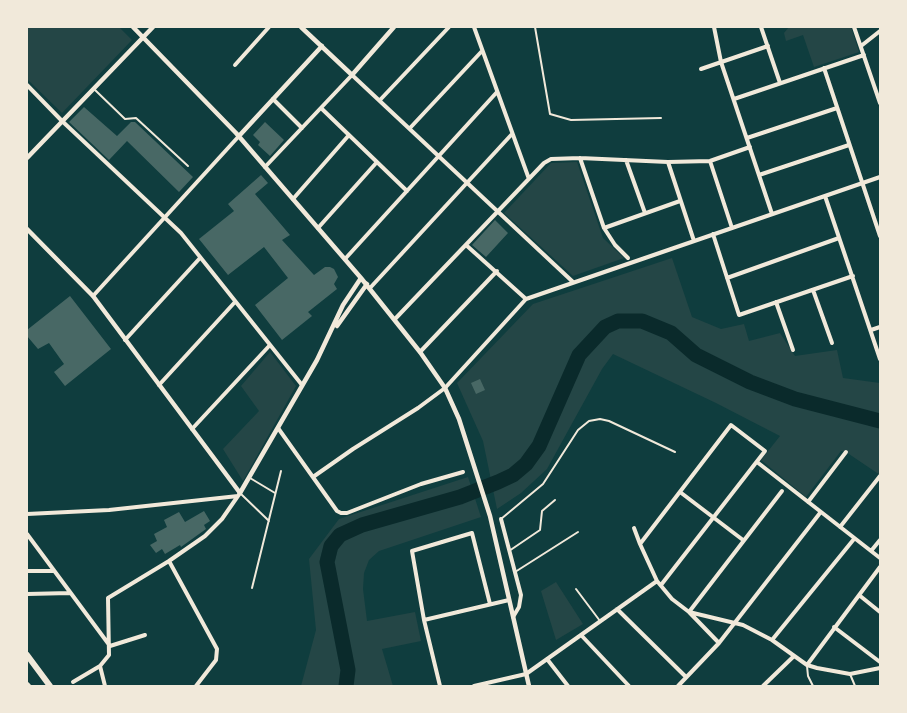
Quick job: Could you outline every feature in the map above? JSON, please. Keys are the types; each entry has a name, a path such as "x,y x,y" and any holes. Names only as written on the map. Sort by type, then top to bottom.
{"main road":[{"path":"27,655 50,686"}],"street":[{"path":"133,27 266,167 368,286 445,388 456,409 490,516 529,686"},
{"path":"27,158 153,27"},
{"path":"235,65 269,27"},
{"path":"301,27 573,282"},
{"path":"266,167 394,27"},
{"path":"380,100 449,27"},
{"path":"474,27 529,179"},
{"path":"714,27 721,62 772,214"},
{"path":"761,27 780,83"},
{"path":"854,27 880,103"},
{"path":"861,46 880,31"},
{"path":"93,296 322,46"},
{"path":"701,69 768,46"},
{"path":"410,128 482,51"},
{"path":"734,99 864,55"},
{"path":"824,69 880,236"},
{"path":"27,85 62,122 181,233 302,385"},
{"path":"345,259 497,92"},
{"path":"273,99 302,128"},
{"path":"321,108 407,191"},
{"path":"747,138 837,108"},
{"path":"330,336 368,286 512,134"},
{"path":"293,199 349,135"},
{"path":"759,175 849,145"},
{"path":"395,320 544,163 551,159 710,161 750,147"},
{"path":"580,158 604,228 615,245 628,258"},
{"path":"626,160 645,213"},
{"path":"710,161 732,228"},
{"path":"318,228 377,162"},
{"path":"668,162 694,241"},
{"path":"313,477 445,388 526,299 880,177"},
{"path":"825,196 880,359"},
{"path":"604,228 680,201"},
{"path":"27,229 93,296 239,495"},
{"path":"712,234 739,315 852,276"},
{"path":"727,278 839,238"},
{"path":"466,244 526,299"},
{"path":"125,340 200,258"},
{"path":"420,352 497,271"},
{"path":"73,682 106,661 110,648 108,598 194,544 214,528 239,495 361,278"},
{"path":"813,289 832,343"},
{"path":"159,385 236,302"},
{"path":"776,302 793,350"},
{"path":"871,330 880,327"},
{"path":"192,429 270,345"},
{"path":"640,544 731,424 765,451 660,585"},
{"path":"278,428 337,511 341,513 347,513 422,484 463,472"},
{"path":"808,502 846,452"},
{"path":"757,462 880,558"},
{"path":"840,528 880,476"},
{"path":"689,612 782,491"},
{"path":"680,492 743,540"},
{"path":"27,514 109,510 239,495"},
{"path":"678,686 719,643 820,513"},
{"path":"501,519 521,601 513,618"},
{"path":"634,528 660,585 719,643"},
{"path":"440,686 424,620 412,551 472,533 490,604"},
{"path":"27,534 110,648"},
{"path":"772,640 854,538"},
{"path":"871,551 880,540"},
{"path":"169,561 218,653 216,660 196,686"},
{"path":"807,664 880,567"},
{"path":"27,572 53,571"},
{"path":"474,686 526,674 657,580"},
{"path":"27,594 70,593"},
{"path":"859,595 880,612"},
{"path":"424,620 509,600"},
{"path":"617,609 686,677"},
{"path":"689,612 735,622 772,640 807,664 850,674 880,668"},
{"path":"834,627 880,662"},
{"path":"110,648 145,635"},
{"path":"580,635 629,686"},
{"path":"763,686 795,656"},
{"path":"547,659 568,686"},
{"path":"100,666 105,686"}],"lane":[{"path":"535,27 550,114 571,120 661,118"},
{"path":"94,88 125,119 136,118 188,166"},
{"path":"501,519 543,484 578,430 589,421 600,419 609,421 675,452"},
{"path":"252,588 281,471"},
{"path":"250,478 275,493"},
{"path":"239,495 268,521"},
{"path":"510,551 540,530 542,526 540,516 555,500"},
{"path":"515,572 578,532"},
{"path":"576,589 600,621"},
{"path":"807,664 808,676 813,686"},
{"path":"850,674 855,686"}],"shaded area":[{"path":"27,27 119,27 132,40 62,113 27,79"},
{"path":"789,27 851,27 859,52 814,67 803,35 786,41 784,33"},
{"path":"577,162 603,238 624,258 573,276 504,213 551,163"},
{"path":"672,258 692,317 721,329 744,324 749,341 780,333 795,356 837,350 843,378 880,383 880,475 841,451 806,497 761,460 780,436 613,354 602,369 547,469 521,493 497,509 483,441 457,383 533,304"},
{"path":"270,352 296,386 243,481 223,449 259,411 241,386"},
{"path":"468,477 481,517 379,551 369,560 364,573 363,589 367,621 415,612 421,641 382,649 393,686 301,686 316,630 309,559 339,519"},
{"path":"556,582 583,624 556,640 541,591"}],"building":[{"path":"84,107 117,136 131,122 135,122 193,177 179,192 127,141 109,160 69,122"},
{"path":"265,122 284,140 270,156 258,145 260,142 253,135"},
{"path":"261,175 268,183 255,194 290,235 282,240 314,275 325,267 330,267 334,269 338,277 334,284 337,289 308,312 312,316 282,340 255,305 288,278 264,247 228,275 199,239 234,211 228,204"},
{"path":"495,220 508,233 486,257 472,245"},
{"path":"70,296 111,349 65,386 54,372 64,364 49,343 38,349 27,336 27,330"},
{"path":"480,379 485,390 476,394 471,383"},
{"path":"204,511 210,521 204,525 206,529 181,547 180,545 165,554 162,549 156,553 150,545 157,541 154,534 167,527 164,520 179,512 185,522"}],"waterway":[{"path":"346,686 348,670 327,562 331,546 340,535 362,525 460,497 513,475 526,464 539,446 579,355 605,327 618,321 642,321 671,333 696,355 750,382 795,399 880,421"}]}
